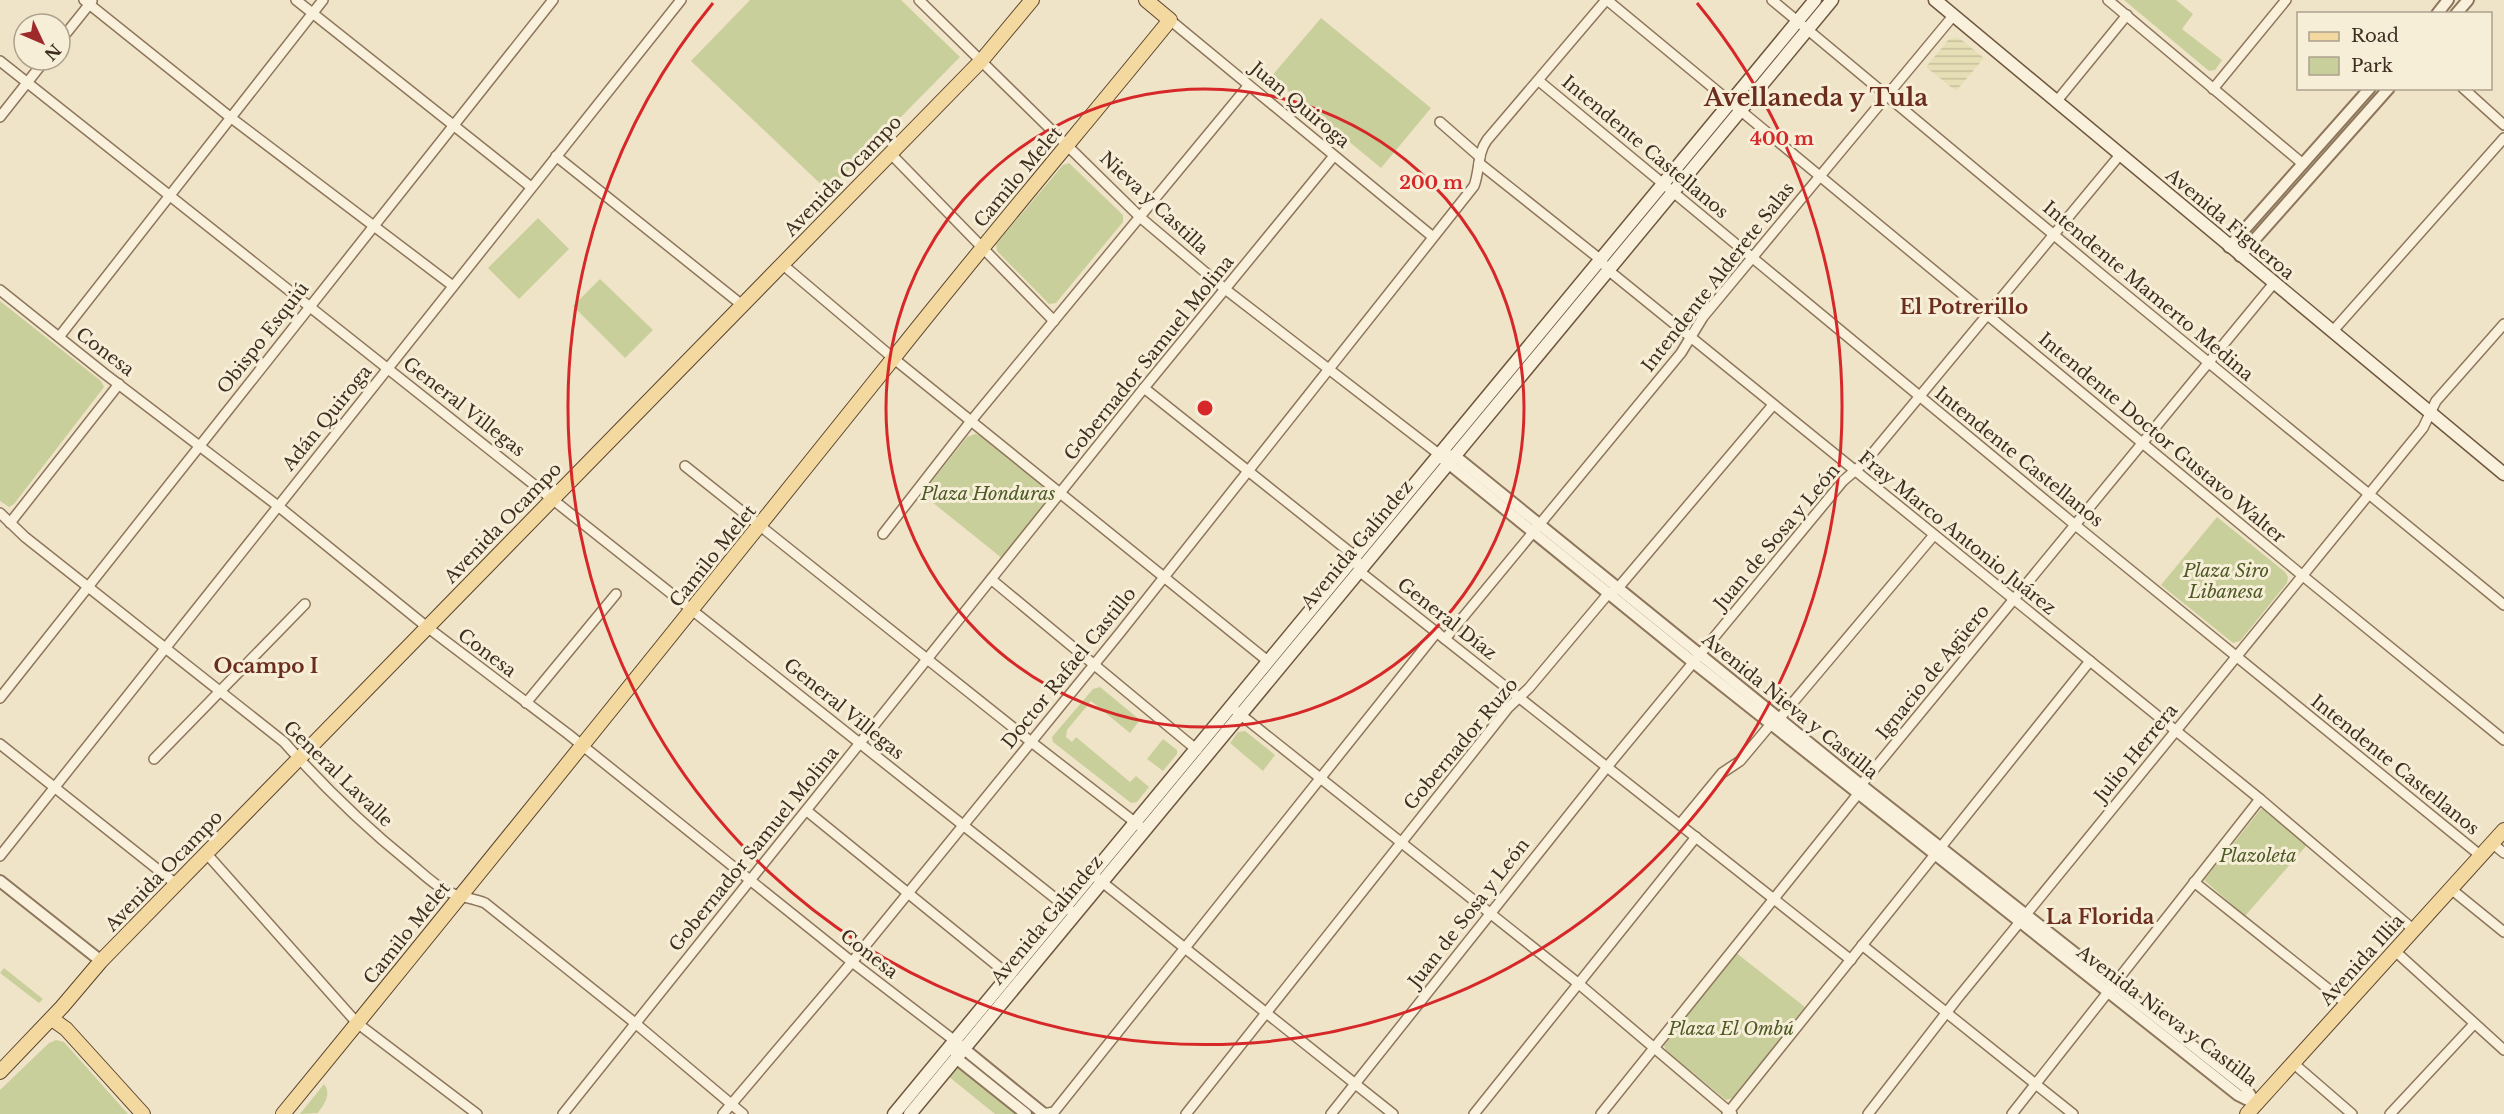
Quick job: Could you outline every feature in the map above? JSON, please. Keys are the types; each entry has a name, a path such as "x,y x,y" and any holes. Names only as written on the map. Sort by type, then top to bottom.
{"main road":[{"name":"Avenida Ocampo","path":"0,1072 51,1019 101,961 982,60 1032,0"},
{"name":"Juan Quiroga","path":"1146,0 1170,20"},
{"name":"Avenida Galíndez","path":"1803,25 1815,0"},
{"name":"Avenida Galíndez","path":"894,1114 958,1050 1236,711 1359,571 1604,265 1803,25 1832,0"},
{"name":"Avenida Figueroa","path":"1935,0 2504,474"},
{"name":"Camilo Melet","path":"283,1114 584,747 893,358 1170,20"},
{"name":"Avenida Galíndez","path":"1141,826 1197,750 1236,711 1269,662 1356,557 1448,458"},
{"name":"Avenida Illia","path":"2252,1109 2504,830"},
{"name":"Avenida Galíndez","path":"910,1114 1010,976 1071,911"},
{"path":"51,1019 66,1029 142,1114"}],"street":[{"path":"296,0 531,187"},
{"path":"58,337 323,0"},
{"name":"Obispo Esquiú","path":"0,698 452,124 553,0"},
{"name":"Adán Quiroga","path":"0,856 681,0"},
{"name":"Nieva y Castilla","path":"919,0 1141,218 1226,289 1448,458"},
{"path":"1474,186 1482,148 1487,140 1607,0"},
{"name":"Intendente Doctor Gustavo Walter","path":"1607,0 2302,576 2504,740"},
{"name":"Intendente Mamerto Medina","path":"1772,0 2504,605"},
{"path":"2108,0 2303,164"},
{"path":"2213,89 2286,0"},
{"path":"2439,12 2448,0"},
{"path":"2458,12 2468,0"},
{"path":"72,24 88,2 230,117 453,285"},
{"path":"2056,102 2127,15"},
{"name":"Intendente Alderete Salas","path":"1445,639 1681,353 1703,317 1953,16"},
{"name":"Juan Quiroga","path":"1170,20 1333,157 1433,237"},
{"name":"General Villegas","path":"0,61 1071,911"},
{"path":"0,117 35,72"},
{"name":"Intendente Castellanos","path":"1539,81 2074,524 2481,856"},
{"path":"883,534 971,421 1248,86"},
{"path":"2229,247 2368,90"},
{"path":"2241,256 2387,90"},
{"path":"2465,90 2504,125"},
{"name":"Fray Marco Antonio Juárez","path":"1440,122 1499,179 1773,405 2176,730 2414,930"},
{"path":"2332,332 2504,138"},
{"path":"890,153 1054,321"},
{"path":"556,156 742,305"},
{"name":"Juan de Sosa y León","path":"1331,1114 1489,913 1696,658 1843,481 1866,461 2120,156"},
{"name":"Gobernador Samuel Molina","path":"563,1114 1144,388 1333,157"},
{"path":"1474,186 1487,178 1499,179"},
{"name":"Doctor Rafael Castillo","path":"723,1114 852,962 1094,665 1474,186"},
{"path":"782,264 893,358 1269,662"},
{"name":"Ignacio de Agüero","path":"1601,1114 1859,789 2074,524 2274,283"},
{"name":"Conesa","path":"0,290 198,447 278,506 427,627 584,747 750,879 958,1050"},
{"name":"Julio Herrera","path":"1868,1114 2023,918 2423,428 2436,401 2504,324"},
{"path":"10,523 119,384"},
{"path":"1144,388 1356,557 1359,571"},
{"name":"Gobernador Ruzo","path":"1186,1114 1508,708 1613,591 1773,405"},
{"name":"Avenida Nieva y Castilla","path":"1448,458 1859,789 2111,988 2252,1109"},
{"path":"686,466 1030,741 1141,826"},
{"name":"General Lavalle","path":"0,513 284,742 314,776 370,830 444,890 459,897 472,898 485,903 635,1023 743,1114"},
{"path":"1680,824 1722,773 1740,761 1934,535"},
{"name":"General Díaz","path":"1359,571 1851,960"},
{"path":"992,580 1197,750"},
{"path":"526,703 615,594"},
{"path":"153,759 305,604"},
{"path":"958,1050 1043,1114 1054,1112 1437,633"},
{"path":"1236,711 1579,984 1729,1113 2090,661"},
{"path":"0,744 176,884"},
{"path":"2012,1114 2260,799"},
{"path":"807,811 1010,976"},
{"path":"1474,1114 1696,837"},
{"path":"2492,843 2504,853"},
{"path":"206,853 357,1023 477,1114"},
{"path":"1098,878 1393,1114"},
{"path":"0,881 101,961"},
{"path":"2194,882 2347,1004"},
{"path":"2451,889 2504,932"},
{"path":"1862,945 2073,1114"},
{"path":"2394,951 2504,1050"},
{"path":"2390,1114 2474,1024"},
{"path":"958,1050 1026,1114"},
{"path":"2293,1063 2352,1114"}],"shaded area":[{"path":"1958,37 1984,58 1956,91 1926,67 1949,39"}],"green space":[{"path":"750,0 901,0 960,57 828,191 691,61"},
{"path":"2124,0 2176,0 2193,14 2182,29 2222,60 2215,70 2209,71"},
{"path":"1321,18 1431,108 1381,168 1271,77"},
{"path":"1069,163 1123,215 1123,222 1056,303 1049,304 997,251 996,244 1063,165"},
{"path":"538,218 569,249 519,299 488,268"},
{"path":"600,279 653,330 625,358 573,306"},
{"path":"0,301 101,381 104,387 14,504 9,507 0,501"},
{"name":"Plaza Honduras","path":"980,435 1045,488 1050,495 1049,501 1003,559 922,494 967,437"},
{"name":"Plaza Siro Libanesa","path":"2217,517 2285,572 2288,577 2287,583 2240,641 2233,643 2161,585"},
{"path":"1100,687 1140,720 1130,733 1091,701 1067,730 1066,737 1072,742 1076,737 1130,782 1136,776 1149,787 1137,802 1131,803 1053,742 1052,737 1093,689"},
{"path":"1245,731 1275,755 1263,771 1230,743 1238,732"},
{"path":"1163,739 1177,750 1177,754 1163,771 1147,759"},
{"name":"Plazoleta","path":"2261,809 2264,809 2307,845 2245,916 2204,880"},
{"name":"Plaza El Ombú","path":"1735,952 1805,1007 1733,1098 1726,1100 1666,1051 1664,1045"},
{"path":"4,968 43,999 39,1003 0,973"},
{"path":"56,1040 64,1042 128,1114 0,1114 0,1090 49,1043"},
{"path":"958,1068 963,1069 1017,1114 995,1114 948,1076"},
{"path":"324,1084 327,1096 318,1113 300,1114"}],"district":[{"name":"Avellaneda y Tula","path":"1816,98"},
{"name":"El Potrerillo","path":"1964,307"},
{"name":"Ocampo I","path":"266,666"},
{"name":"La Florida","path":"2100,917"}]}
